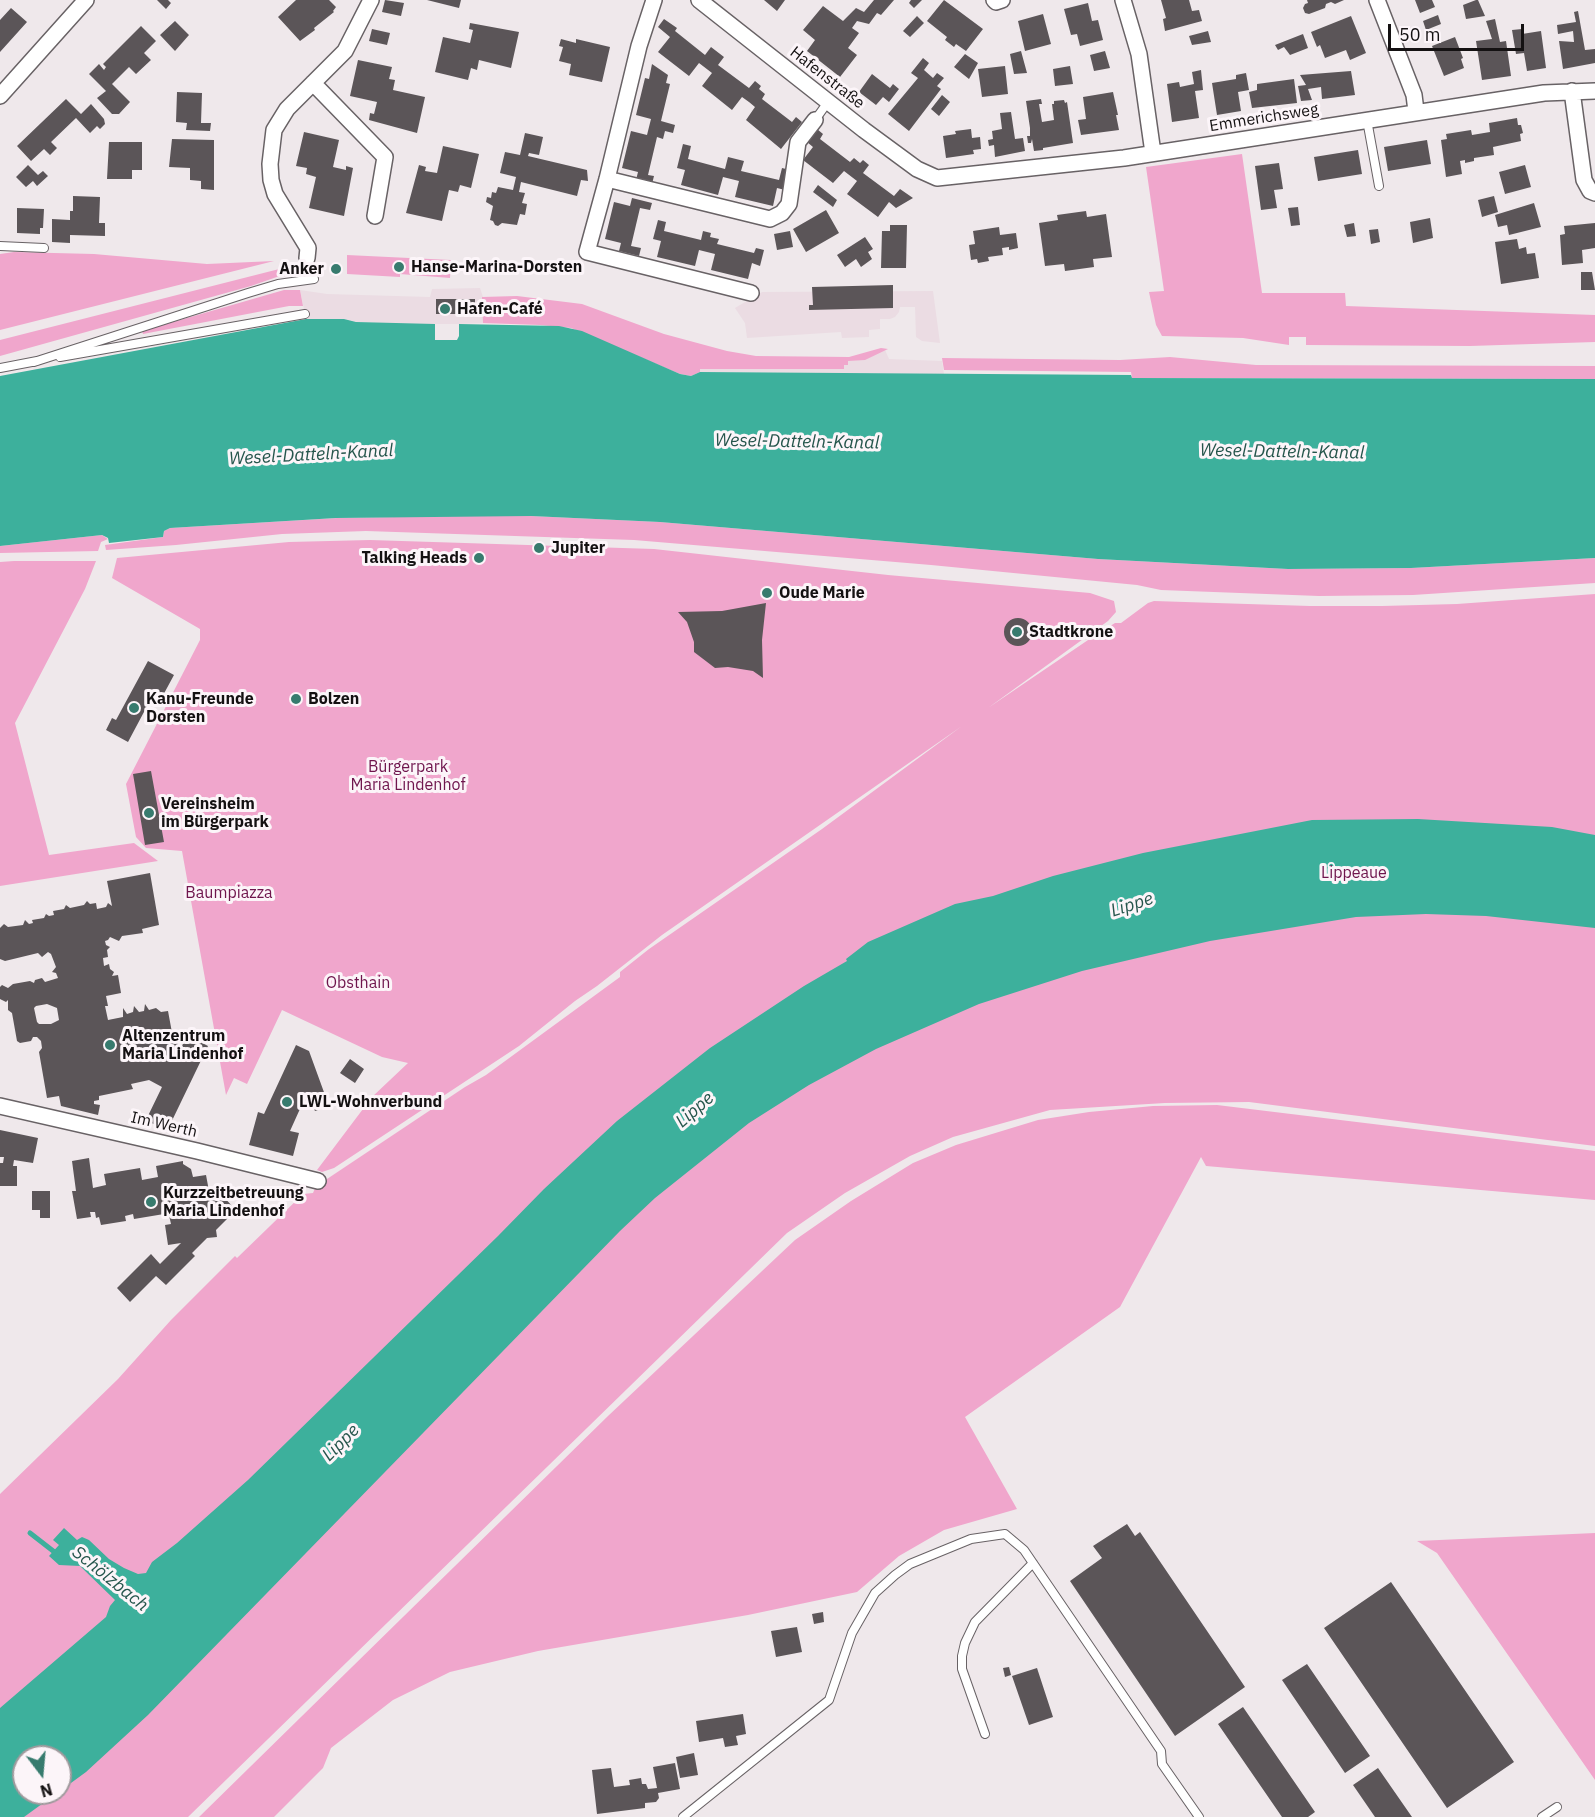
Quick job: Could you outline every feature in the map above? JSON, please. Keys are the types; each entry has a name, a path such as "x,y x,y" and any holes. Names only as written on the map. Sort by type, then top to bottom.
{"street":[{"path":"0,96 86,0"},
{"path":"307,258 308,248 275,194 271,180 270,164 274,130 287,109 345,51 371,0"},
{"path":"654,0 639,46 587,252 751,293"},
{"path":"994,0 996,2 1002,0"},
{"path":"1123,0 1139,54 1153,153"},
{"path":"1377,0 1414,95 1416,111"},
{"name":"Hafenstraße","path":"709,3 828,102 917,169 937,178"},
{"path":"313,83 386,157 375,216"},
{"path":"1572,91 1584,180 1590,191 1595,193"},
{"name":"Emmerichsweg","path":"937,178 1153,153 1544,93 1595,91"},
{"path":"607,179 770,219 782,213 789,204 798,142 815,120"},
{"name":"Im Werth","path":"0,1106 318,1181"}],"lane":[{"path":"815,120 828,102"},
{"path":"1368,120 1379,186"},
{"path":"0,246 44,248"},
{"path":"34,362 278,284 314,279 307,258"},
{"path":"0,368 305,314"},
{"path":"683,1817 829,1700 852,1633 874,1593 910,1564 971,1539 1005,1534 1024,1550 1033,1563 1161,1751 1162,1764 1199,1817"},
{"path":"985,1734 962,1669 965,1643 975,1622 1033,1563"},
{"path":"1542,1817 1557,1807"}],"shaded area":[{"path":"480,288 483,297 483,323 459,324 402,324 356,322 344,319 306,319 300,290 327,294 430,297 432,289"},
{"path":"933,291 940,343 922,341 916,337 915,307 900,307 895,317 880,319 880,329 869,330 869,337 842,338 841,332 747,338 745,323 735,308 762,292"},
{"path":"885,350 889,359 942,361 944,374 700,372 691,376 703,356 847,359"}],"green space":[{"path":"1242,154 1262,293 1345,293 1346,306 1595,315 1595,342 1470,346 1306,345 1306,337 1289,337 1289,345 1243,338 1162,336 1156,325 1149,292 1164,291 1146,167"},
{"path":"14,252 94,254 207,264 274,261 0,330 0,254"},
{"name":"Hanse-Marina-Dorsten","path":"347,255 451,260 450,278 400,274 400,277 347,274"},
{"path":"291,266 294,271 251,286 0,356 0,340"},
{"path":"284,290 300,290 303,306 289,306 143,334 142,331"},
{"path":"517,296 582,304 664,334 727,351 756,356 849,357 881,348 888,349 865,360 848,361 844,369 700,369 700,372 691,376 680,374 571,328 483,323 482,297"},
{"path":"1170,357 1256,365 1595,366 1595,379 1132,378 1131,372 944,370 942,358 1120,360"},
{"path":"531,516 660,522 1098,559 1288,569 1411,568 1595,558 1595,583 1413,595 1319,596 1161,590 1137,585 931,565 634,540 366,531 282,534 106,550 105,545 163,537 164,531 170,528 337,518"},
{"path":"102,535 108,539 101,542 98,551 0,553 0,546"},
{"name":"Lippeaue","path":"370,540 654,549 888,575 1090,593 1114,601 1116,612 1108,621 988,708 1091,638 1115,623 1121,623 1154,601 1382,606 1457,604 1595,594 1595,1146 1249,1102 1165,1103 1050,1110 953,1137 910,1156 845,1193 787,1233 188,1817 0,1817 0,1494 118,1379 171,1320 235,1256 237,1258 303,1194 313,1193 318,1181 327,1179 486,1075 620,977 620,972 649,949 822,829 962,726 662,935 519,1046 334,1168 322,1172 317,1170 372,1097 408,1063 382,1057 282,1010 247,1084 234,1078 226,1095 182,851 146,848 136,837 126,784 200,640 200,629 112,578 117,558 289,542"},
{"path":"96,561 85,589 15,723 49,855 134,843 158,861 0,886 0,562"},
{"path":"1217,1105 1595,1151 1595,1200 1206,1166 1201,1157 1120,1307 965,1417 1017,1509 944,1530 899,1556 857,1592 748,1615 538,1651 450,1672 393,1700 331,1748 323,1768 274,1817 199,1817 608,1416 795,1240 851,1201 913,1163 956,1145 1038,1120 1089,1112 1153,1106"},
{"path":"1595,1533 1595,1780 1437,1553 1417,1541"}],"water":[{"name":"Wesel-Datteln-Kanal","path":"306,319 435,324 435,340 457,340 459,324 559,326 582,331 680,374 691,376 700,372 1131,375 1132,378 1595,379 1595,558 1411,568 1288,569 1098,559 660,522 531,516 336,518 170,528 164,531 163,537 109,543 108,538 102,535 0,546 0,376"},
{"name":"Lippe","path":"1418,819 1552,827 1595,835 1595,928 1486,916 1426,914 1356,917 1210,941 1082,971 979,1004 876,1049 809,1085 749,1123 655,1198 620,1231 148,1715 86,1772 72,1782 72,1745 12,1745 12,1805 40,1805 24,1817 0,1817 0,1708 106,1617 115,1600 80,1566 59,1565 49,1556 59,1545 53,1540 64,1528 77,1540 82,1537 89,1540 109,1559 124,1568 138,1574 146,1573 152,1562 248,1480 544,1189 617,1121 710,1048 804,986 847,961 846,959 868,942 955,904 993,896 1053,876 1143,853 1312,820"}],"building":[{"path":"157,0 168,0 171,3 166,9"},
{"path":"296,0 329,0 336,7 334,12 314,28 315,30 300,41 278,17"},
{"path":"385,0 404,3 401,16 382,12"},
{"path":"427,0 461,0 459,8"},
{"path":"764,0 785,0 777,11"},
{"path":"874,0 894,0 881,15 877,13 869,24 857,21 852,28 859,33 848,48 857,55 840,77 807,51 815,40 803,30 823,6 843,21 856,8 864,12"},
{"path":"911,0 922,0 914,8 909,3"},
{"path":"944,0 983,29 966,51 956,44 954,47 945,40 947,37 927,21"},
{"path":"1161,0 1189,0 1192,11 1199,10 1202,21 1165,31 1163,19 1166,18"},
{"path":"1307,0 1344,0 1335,4 1331,2 1326,4 1325,8 1309,14 1305,13 1303,8 1308,3"},
{"path":"1415,0 1432,0 1435,7 1420,13"},
{"path":"1476,0 1485,16 1466,19 1463,5"},
{"path":"1088,3 1092,21 1098,20 1103,40 1080,46 1077,34 1071,35 1064,9"},
{"path":"11,8 27,22 0,52 0,20"},
{"path":"1578,11 1585,50 1595,49 1595,63 1563,69 1559,41 1574,42 1573,31 1558,34 1557,25 1576,22 1574,12"},
{"path":"1043,14 1051,44 1025,51 1018,21"},
{"path":"1438,15 1441,24 1426,30 1423,21"},
{"path":"917,16 924,23 910,37 903,31"},
{"path":"1351,16 1366,53 1350,60 1346,50 1325,58 1320,45 1317,47 1311,32"},
{"path":"664,19 677,28 675,31 705,55 711,47 724,57 718,65 749,88 755,81 765,94 762,99 792,122 796,117 802,122 781,149 746,120 755,107 749,102 742,97 732,110 702,86 712,73 699,63 689,76 658,52 670,37 658,27"},
{"path":"1495,19 1500,42 1506,41 1511,76 1482,80 1476,41 1492,39 1486,21"},
{"path":"175,21 189,35 175,51 160,35"},
{"path":"470,23 519,32 511,68 479,60 477,70 471,68 468,80 435,72 443,37 470,43 473,30 469,29"},
{"path":"141,26 156,41 144,53 151,60 136,74 129,67 112,84 130,102 119,114 112,114 97,98 106,91 89,74 99,64 104,70 106,67 103,64"},
{"path":"372,29 390,33 387,45 369,41"},
{"path":"1522,29 1522,34 1541,31 1546,68 1527,71 1524,53 1516,54 1512,30"},
{"path":"1208,31 1211,42 1192,45 1189,36"},
{"path":"1303,34 1308,48 1290,55 1284,47 1278,50 1275,45"},
{"path":"1455,37 1463,58 1461,59 1464,68 1444,76 1432,46"},
{"path":"561,39 576,43 576,39 610,47 602,82 569,75 571,64 559,61 563,47 559,46"},
{"path":"1021,51 1027,73 1014,74 1010,54"},
{"path":"1105,51 1110,68 1094,71 1090,55"},
{"path":"965,54 978,63 969,79 954,67"},
{"path":"923,58 929,63 924,70 933,78 937,73 944,78 937,86 941,89 909,131 888,114 918,78 911,73"},
{"path":"358,60 392,67 389,79 395,80 393,90 425,97 417,133 369,120 370,113 374,114 377,102 350,96"},
{"path":"652,64 668,75 666,83 670,84 661,121 675,125 673,133 665,131 663,139 657,137 648,175 654,176 652,184 636,180 638,172 622,168 631,131 647,135 651,119 636,115 645,78 649,79"},
{"path":"1005,66 1008,94 982,97 978,69"},
{"path":"1070,66 1073,84 1055,86 1053,69"},
{"path":"1201,70 1203,90 1195,91 1199,118 1172,122 1167,84 1179,82 1180,87 1194,84 1192,72"},
{"path":"1351,71 1355,95 1322,99 1321,87 1308,89 1312,100 1301,101 1298,86 1306,85 1300,75"},
{"path":"1246,73 1249,90 1238,92 1241,111 1217,115 1212,83 1236,79 1236,75"},
{"path":"872,74 890,88 893,84 899,89 889,102 883,97 876,105 859,92"},
{"path":"1294,79 1297,103 1252,108 1249,92 1257,90 1257,84"},
{"path":"177,92 202,93 201,123 211,123 210,131 186,130 187,123 176,122"},
{"path":"1113,92 1119,130 1081,135 1078,120 1086,119 1083,97"},
{"path":"942,95 950,102 939,116 931,109"},
{"path":"66,99 81,114 91,104 104,119 105,124 100,129 97,126 90,133 76,118 51,142 57,148 50,155 44,149 31,161 17,146"},
{"path":"1041,99 1042,104 1039,104 1042,122 1054,120 1052,104 1054,101 1067,102 1073,143 1034,151 1032,139 1031,143 1028,143 1027,136 1030,136 1030,128 1026,101"},
{"path":"1011,112 1015,139 1023,138 1025,151 995,157 994,145 989,146 988,140 993,139 992,131 1002,129 1000,113"},
{"path":"1517,118 1523,133 1520,134 1521,141 1493,147 1494,155 1474,158 1474,161 1465,163 1465,160 1460,161 1462,174 1446,177 1441,140 1447,139 1446,134 1471,130 1472,135 1490,132 1489,123"},
{"path":"817,129 823,134 820,139 850,162 854,158 860,163 863,160 869,165 863,173 894,196 900,189 913,198 896,208 889,202 878,217 847,194 857,181 844,171 833,183 803,160 813,147 807,142"},
{"path":"971,129 972,138 980,137 981,149 973,150 974,154 946,158 943,136 956,134 955,131"},
{"path":"304,132 339,140 333,167 346,170 346,166 353,168 344,216 309,208 316,177 306,174 307,168 296,166"},
{"path":"525,133 543,137 539,155 529,153 528,156 587,170 588,181 581,180 577,196 521,182 519,192 525,193 522,203 527,204 525,215 520,214 517,225 502,223 498,226 490,220 493,206 486,202 487,197 491,198 492,192 496,193 498,187 513,190 516,177 500,173 505,152 520,155"},
{"path":"172,139 214,140 214,190 201,189 201,181 190,180 190,168 169,167"},
{"path":"1427,140 1431,164 1388,171 1384,147"},
{"path":"109,142 142,142 142,170 132,170 132,179 107,179"},
{"path":"683,144 691,146 688,159 725,169 728,157 744,161 741,171 779,180 782,168 790,170 785,190 777,188 773,206 735,197 739,181 723,177 718,195 681,185 685,170 677,168"},
{"path":"443,146 479,154 471,188 460,185 458,192 449,190 442,221 406,213 419,165 426,167 425,171 437,173"},
{"path":"1358,150 1362,174 1318,181 1314,157"},
{"path":"1279,163 1283,189 1274,190 1277,208 1261,210 1255,166"},
{"path":"28,165 38,175 43,171 48,176 37,186 33,181 26,187 16,177"},
{"path":"1525,165 1531,187 1505,194 1499,172"},
{"path":"818,185 837,200 833,207 813,192"},
{"path":"73,196 100,197 99,223 105,223 105,236 70,235 70,243 52,242 52,219 70,220 70,211 73,211"},
{"path":"1494,196 1498,212 1482,217 1478,200"},
{"path":"632,198 652,203 650,210 640,208 631,246 641,248 639,256 619,251 621,243 605,239 614,202 630,206"},
{"path":"1534,203 1541,227 1509,235 1507,225 1498,227 1495,215"},
{"path":"1298,207 1300,225 1291,226 1288,208"},
{"path":"17,208 44,209 43,228 40,228 40,234 17,233"},
{"path":"826,210 839,233 806,252 793,229"},
{"path":"1086,211 1087,217 1106,214 1112,257 1093,259 1094,267 1065,271 1064,264 1045,266 1039,223 1058,220 1057,215"},
{"path":"1430,218 1433,238 1413,243 1410,222"},
{"path":"658,220 666,222 664,231 701,240 703,231 711,233 710,237 719,239 717,244 754,253 756,248 764,250 760,266 752,263 748,279 711,270 715,254 699,250 695,266 657,257 661,241 653,239"},
{"path":"1354,223 1356,236 1347,237 1344,225"},
{"path":"1595,223 1595,248 1582,250 1583,263 1562,265 1560,235 1565,234 1564,226"},
{"path":"890,225 907,225 906,268 881,268 882,231 890,231"},
{"path":"999,227 1000,235 1016,233 1018,248 1009,250 1009,247 1002,248 1003,255 988,257 989,261 978,263 977,259 971,260 969,245 975,244 973,231"},
{"path":"1378,229 1380,242 1371,244 1369,230"},
{"path":"790,231 793,247 777,250 774,234"},
{"path":"865,237 873,249 868,252 872,259 861,267 856,259 845,267 837,255"},
{"path":"1517,239 1519,249 1526,247 1527,254 1535,253 1539,278 1501,284 1495,242"},
{"path":"1581,272 1592,272 1595,290 1581,290"},
{"path":"893,285 893,308 809,310 809,305 813,305 812,287"},
{"path":"436,299 475,299 475,308 461,308 461,314 436,314"},
{"path":"766,603 762,640 763,678 753,671 728,667 715,668 694,652 694,642 687,622 678,612 722,611"},
{"path":"1018,618 1028,622 1032,632 1028,642 1018,646 1008,642 1004,632 1008,622"},
{"name":"Kanu-Freunde Dorsten","path":"148,661 174,675 161,699 153,695 128,742 106,730 112,718 116,720"},
{"path":"151,771 164,842 145,845 133,774"},
{"name":"Altenzentrum Maria Lindenhof","path":"150,873 159,925 142,929 143,933 122,936 119,941 110,937 105,941 110,947 107,950 108,957 103,958 104,966 109,964 110,969 114,972 112,976 118,975 121,993 106,996 108,1006 105,1006 108,1020 123,1017 123,1008 127,1014 133,1012 134,1006 139,1012 144,1011 145,1004 149,1010 156,1008 161,1012 168,1011 172,1041 182,1046 187,1035 208,1046 167,1131 146,1120 162,1087 149,1080 131,1084 133,1089 99,1096 99,1100 94,1101 94,1104 100,1105 98,1115 61,1106 59,1096 47,1098 39,1052 42,1048 41,1041 33,1037 31,1041 20,1043 17,1041 12,1013 8,1010 8,1000 6,1002 0,999 2,985 8,988 13,984 30,981 34,983 35,980 42,978 45,982 58,978 56,973 52,972 56,967 48,952 42,957 38,953 5,961 0,959 0,928 4,924 8,927 23,925 25,920 29,924 33,923 32,920 44,918 46,914 54,915 53,911 64,909 66,905 70,908 84,905 87,901 90,904 96,903 97,909 106,907 108,903 112,906 107,881","holes":["47,1004 57,1008 59,1020 51,1024 37,1022 34,1008 36,1006"]},
{"name":"LWL-Wohnverbund","path":"296,1045 309,1051 329,1106 315,1111 311,1103 304,1100 290,1131 299,1133 293,1156 249,1145 258,1112 264,1114"},
{"path":"350,1059 364,1069 355,1083 340,1073"},
{"path":"0,1130 38,1138 33,1163 14,1160 13,1166 17,1166 17,1186 0,1186 0,1163 3,1163 4,1157 0,1157"},
{"name":"Kurzzeitbetreuung Maria Lindenhof","path":"89,1158 93,1188 106,1185 104,1174 140,1168 142,1180 158,1177 156,1166 183,1161 183,1164 191,1169 193,1177 206,1175 209,1191 212,1194 217,1190 236,1210 216,1230 217,1237 207,1238 192,1253 195,1256 166,1285 156,1276 130,1302 117,1288 151,1254 160,1264 181,1243 168,1245 165,1225 171,1224 168,1211 164,1211 164,1214 134,1219 133,1214 125,1216 126,1221 101,1225 95,1212 90,1212 91,1217 77,1219 72,1191 76,1191 72,1161"},
{"path":"32,1191 50,1191 50,1218 40,1218 40,1210 32,1210"},
{"path":"1127,1524 1135,1536 1140,1532 1245,1687 1175,1736 1070,1581 1102,1558 1093,1546"},
{"path":"1391,1582 1514,1762 1447,1808 1324,1628"},
{"path":"823,1612 824,1622 814,1624 812,1614"},
{"path":"797,1627 802,1652 776,1657 771,1631"},
{"path":"1307,1664 1370,1756 1345,1773 1282,1680"},
{"path":"1009,1667 1011,1675 1005,1677 1003,1668"},
{"path":"1037,1668 1053,1717 1029,1725 1012,1676"},
{"path":"1243,1707 1315,1812 1308,1817 1282,1817 1218,1724"},
{"path":"743,1714 746,1734 736,1736 738,1745 725,1747 723,1738 699,1742 696,1721"},
{"path":"694,1753 698,1775 680,1778 676,1757"},
{"path":"675,1763 680,1789 658,1793 659,1798 656,1802 645,1803 645,1808 597,1814 592,1770 611,1768 614,1787 630,1785 629,1780 641,1778 642,1784 646,1784 648,1789 657,1788 653,1767"},
{"path":"1378,1768 1412,1817 1375,1817 1353,1785"}],"waterway":[{"name":"Schölzbach","path":"30,1533 57,1554"}],"place":[{"name":"Hanse-Marina-Dorsten","path":"399,267"},
{"name":"Anker","path":"336,269"},
{"name":"Hafen-Café","path":"445,309"},
{"name":"Jupiter","path":"539,548"},
{"name":"Talking Heads","path":"479,558"},
{"name":"Oude Marie","path":"767,593"},
{"name":"Stadtkrone","path":"1017,632"},
{"name":"Bolzen","path":"296,699"},
{"name":"Kanu-Freunde Dorsten","path":"134,708"},
{"name":"Vereinsheim im Bürgerpark","path":"149,813"},
{"name":"Altenzentrum Maria Lindenhof","path":"110,1045"},
{"name":"LWL-Wohnverbund","path":"287,1102"},
{"name":"Kurzzeitbetreuung Maria Lindenhof","path":"151,1202"}],"park label":[{"name":"Bürgerpark Maria Lindenhof","path":"408,776"},
{"name":"Baumpiazza","path":"229,893"},
{"name":"Obsthain","path":"358,983"}]}
